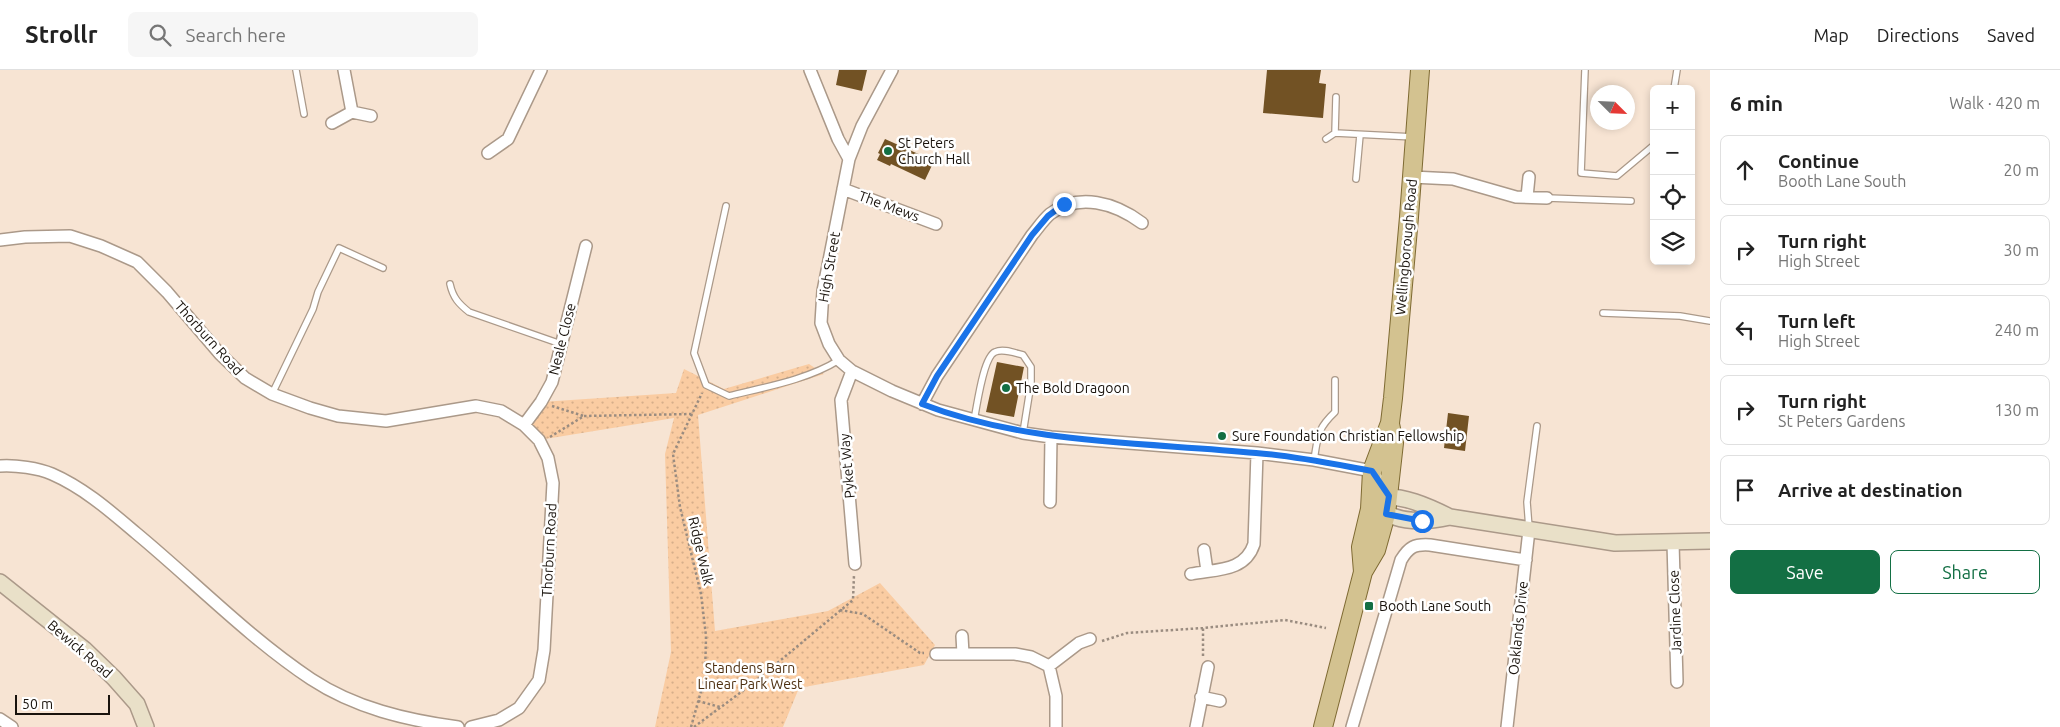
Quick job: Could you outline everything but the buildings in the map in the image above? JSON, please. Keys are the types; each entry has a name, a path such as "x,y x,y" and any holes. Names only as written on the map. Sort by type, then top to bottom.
{"main road":[{"name":"Wellingborough Road","path":"1363,572 1361,547 1371,500 1372,471 1390,423 1420,70"},
{"name":"Wellingborough Road","path":"1322,727 1363,572 1376,550 1386,514 1394,443 1390,423"}],"street":[{"path":"344,70 352,112"},
{"path":"488,153 508,138 541,70"},
{"path":"810,70 838,139 849,160"},
{"name":"High Street","path":"892,70 862,126 849,160 823,291 821,323 829,344 840,360 852,371 922,404 1024,433 1051,437 1257,453 1314,460 1372,471"},
{"path":"332,123 352,112 371,116"},
{"path":"1412,177 1453,179 1516,197 1547,198"},
{"path":"1527,197 1528,177"},
{"name":"The Mews","path":"843,189 936,224"},
{"path":"922,404 948,360 1032,235 1048,216 1064,204 1084,201 1105,204 1127,212 1142,223"},
{"name":"Thorburn Road","path":"0,240 25,237 70,236 101,246 137,262 167,292 220,354 245,378 272,394 310,408 347,417 386,421 476,406 501,412 524,425 541,443 548,458 553,483 544,650 539,680 519,708 499,720 471,727"},
{"name":"Neale Close","path":"524,425 541,402 552,382 586,246"},
{"name":"Pyket Way","path":"852,371 841,400 855,564"},
{"path":"1050,502 1051,437"},
{"path":"1191,574 1234,567 1241,564 1251,552 1254,544 1257,453"},
{"path":"0,466 10,465 50,473 79,487 160,553 271,650 312,680 348,699 385,713 423,722 458,727"},
{"path":"1372,471 1389,496"},
{"path":"1371,500 1389,496 1430,506 1450,517 1615,543 1710,541"},
{"path":"1371,500 1386,514 1428,522 1450,517"},
{"name":"Oaklands Drive","path":"1507,727 1529,530"},
{"name":"Jardine Close","path":"1673,543 1677,682"},
{"path":"1352,727 1401,560 1411,546 1430,544 1526,560"},
{"path":"1204,550 1206,571"},
{"name":"Bewick Road","path":"0,582 84,648 114,678 136,704 146,727"},
{"path":"962,636 963,654"},
{"path":"1049,666 1079,643 1090,639"},
{"path":"936,654 1015,654 1031,657 1049,666"},
{"path":"1049,666 1056,696 1056,727"},
{"path":"1196,727 1208,667"},
{"path":"1202,697 1220,701"},
{"path":"0,719 12,727"}],"lane":[{"path":"296,70 304,114"},
{"path":"1585,70 1581,173 1617,176 1650,148"},
{"path":"1675,85 1677,70"},
{"path":"1335,133 1336,97"},
{"path":"1326,139 1335,133 1415,137"},
{"path":"1356,179 1360,135"},
{"path":"1547,198 1630,201"},
{"path":"726,206 694,353 706,385 729,396 768,387 812,373 840,360"},
{"path":"272,394 313,309 318,292 339,248 383,268"},
{"path":"450,284 452,294 459,304 469,312 561,344"},
{"path":"1603,313 1680,316 1710,321"},
{"path":"974,420 985,368 991,356 995,352 1005,351 1023,355 1031,367 1031,383 1024,433"},
{"path":"1314,460 1322,424 1335,412 1335,380"},
{"path":"1529,530 1527,502 1537,426"}],"path":[{"name":"Ridge Walk","path":"692,727 705,677 706,636 701,594 680,507 673,454 706,385"},
{"path":"541,402 584,416 692,414"},
{"path":"541,443 584,416"},
{"path":"692,727 752,684 853,600 855,564"},
{"path":"839,610 864,614 920,653 936,654"},
{"path":"1090,639 1094,644 1127,633 1285,620 1326,628"},
{"path":"1204,628 1203,657 1208,667"},
{"path":"698,702 720,707"}],"green space":[{"name":"Standens Barn Linear Park West","path":"809,364 824,374 698,415 715,631 828,611 880,583 935,645 924,665 799,688 783,727 655,727 671,652 665,454 674,418 539,440 524,425 541,402 676,393 684,369 724,389"}],"place":[{"name":"St Peters Church Hall","path":"888,151"},
{"name":"The Bold Dragoon","path":"1006,388"},
{"name":"Sure Foundation Christian Fellowship","path":"1222,436"},
{"name":"Booth Lane South","path":"1369,606"}],"route":[{"path":"1064,204 1048,216 1032,235 937,376 922,404 1024,433 1051,437 1257,453 1314,460 1372,471 1389,496 1386,514 1422,521"}]}
